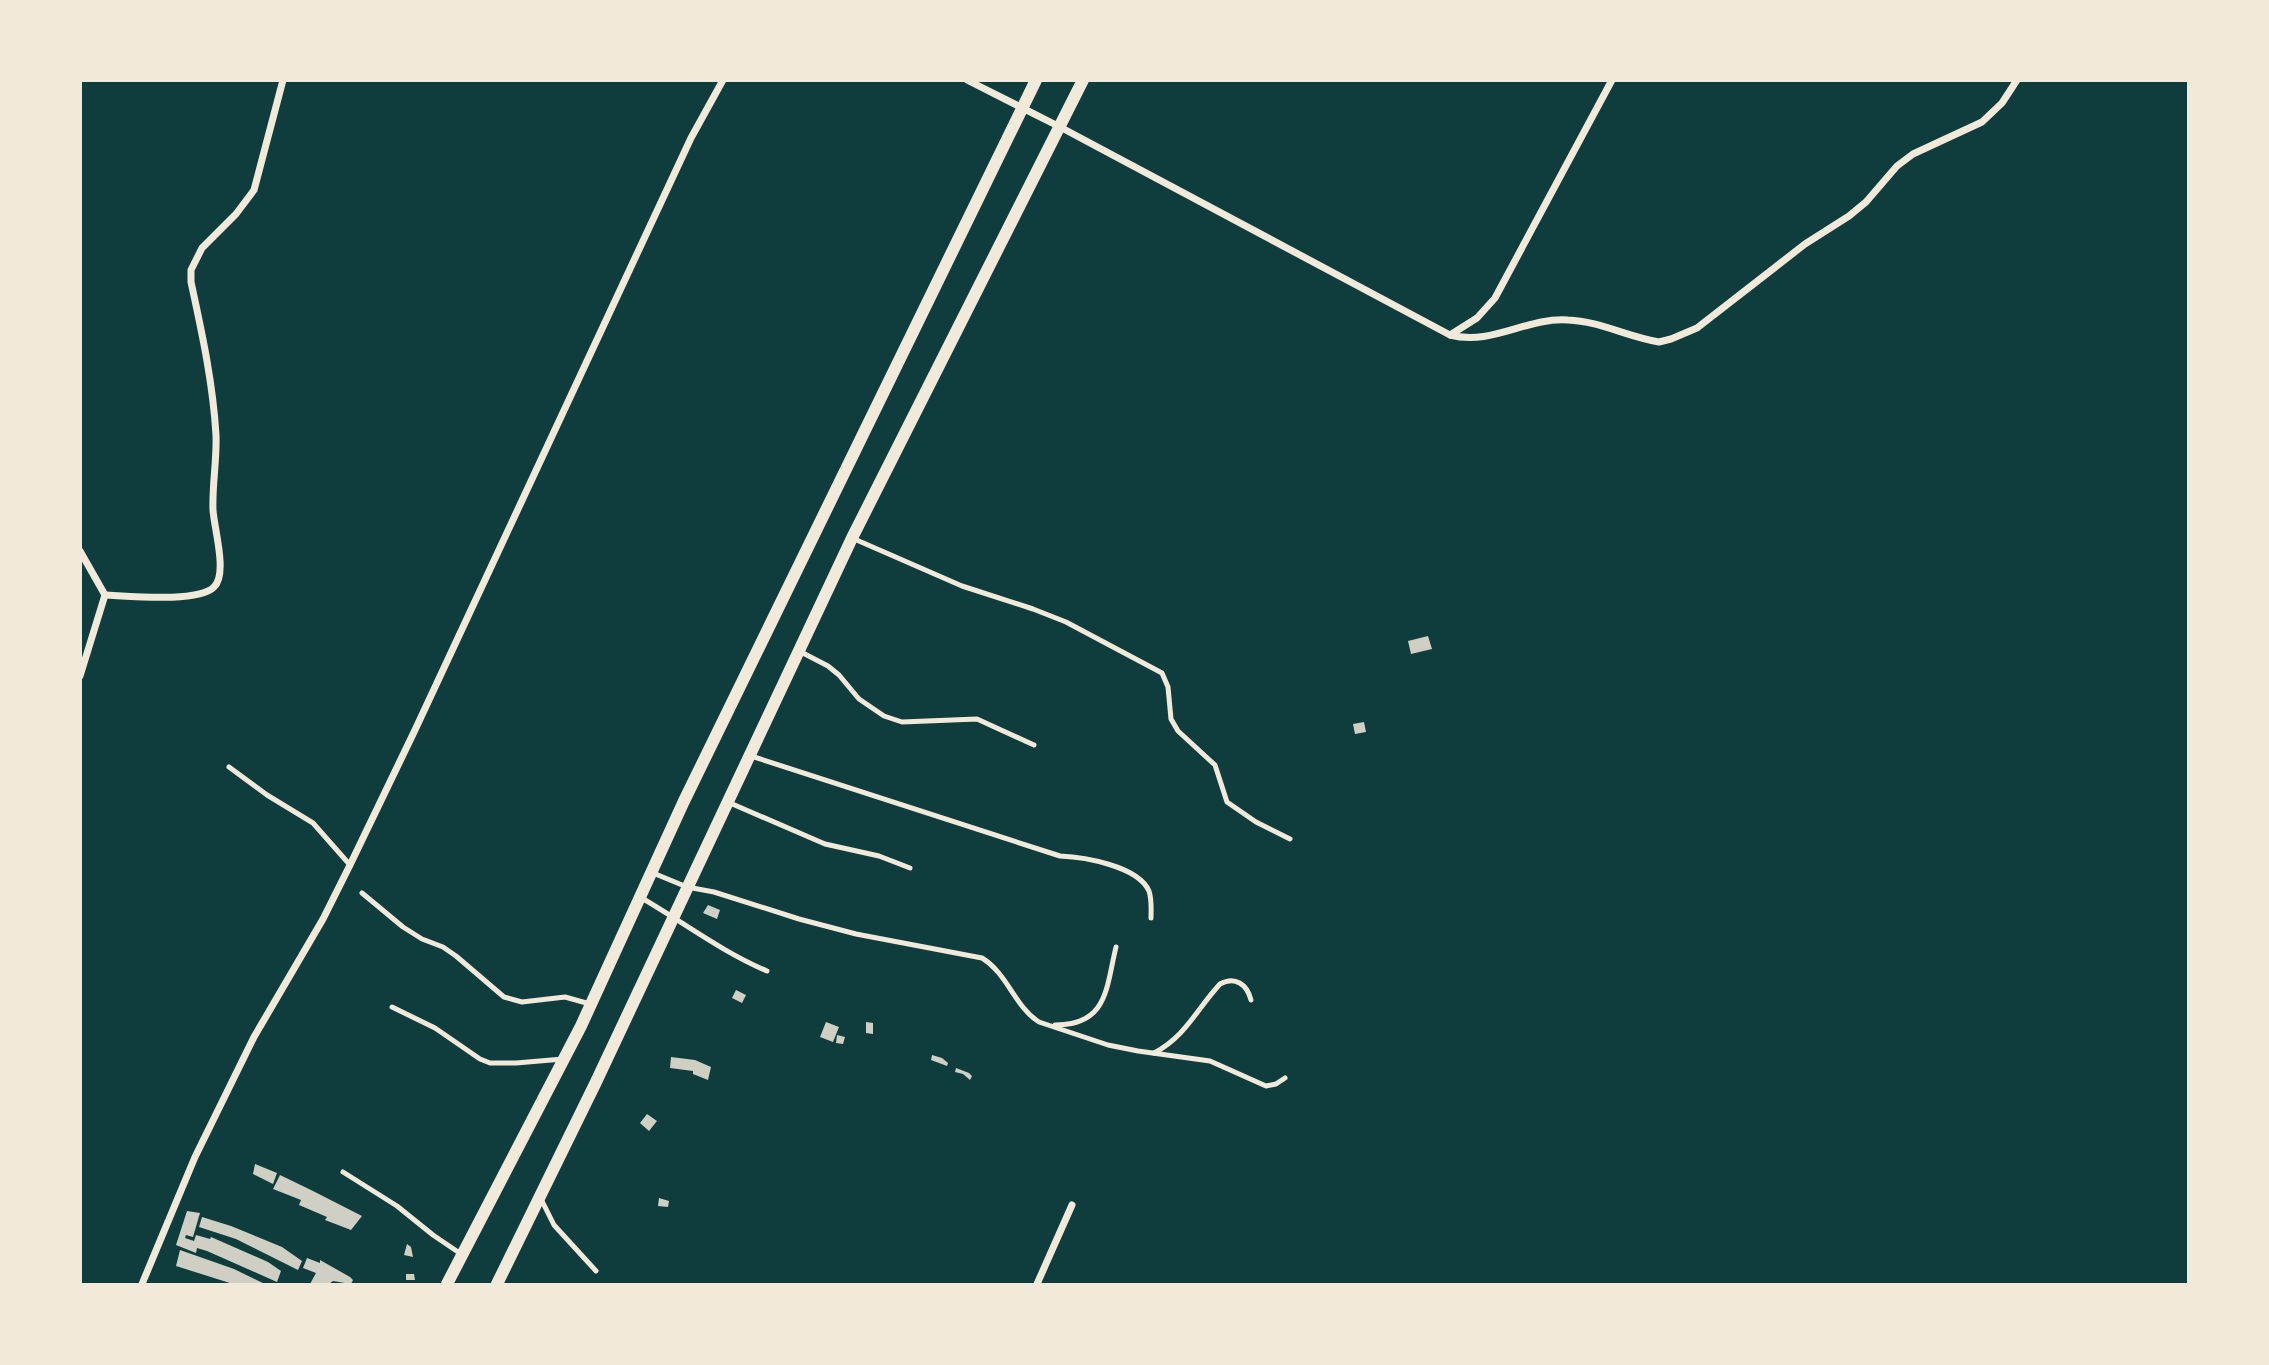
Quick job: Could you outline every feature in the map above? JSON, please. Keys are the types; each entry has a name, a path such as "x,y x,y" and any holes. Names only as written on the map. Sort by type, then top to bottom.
{"street":[{"path":"105,595 198,596 213,589 220,578 221,567 213,509 215,424 210,370 191,282 191,270 202,248 236,214 254,190 283,80"},
{"path":"142,1284 212,1121 254,1037 323,919 350,865 691,138 723,80"},
{"path":"967,80 1023,107 1450,335 1480,339 1553,320 1569,320 1659,342 1671,340 1697,328 1805,244 1849,216 1866,202 1897,166 1913,154 1982,122 1992,114 2017,80"},
{"path":"447,1284 564,1058 651,872 1036,80"},
{"path":"497,1284 852,538 1083,80"},
{"path":"1450,335 1477,318 1495,298 1612,80"},
{"path":"80,551 105,595 80,676"},
{"path":"1037,1284 1072,1205"}],"lane":[{"path":"852,538 961,586 1066,622 1161,673 1168,687 1171,719 1178,731 1214,765 1227,802 1256,822 1290,839"},
{"path":"799,652 828,666 859,699 884,716 902,722 977,719 1034,744"},
{"path":"749,756 1060,856 1086,858 1132,873 1142,880 1148,890 1151,900 1150,918"},
{"path":"229,767 267,795 313,823 350,865"},
{"path":"727,802 825,844 879,856 910,869"},
{"path":"651,872 687,887 714,892 856,934 982,958 994,965 1030,1016 1039,1022 1108,1045 1210,1061 1266,1086 1285,1078"},
{"path":"362,893 402,927 449,952 504,997 522,1002 565,997 590,1004"},
{"path":"639,897 673,916 718,947 767,971"},
{"path":"1049,1025 1078,1023 1092,1016 1099,1008 1116,947"},
{"path":"1153,1054 1180,1035 1220,984 1226,981 1242,984 1251,1000"},
{"path":"392,1007 435,1028 490,1063 564,1058"},
{"path":"343,1172 386,1198 463,1255"},
{"path":"540,1197 554,1225 596,1271"}],"building":[{"path":"1428,636 1432,649 1411,654 1408,641"},
{"path":"1364,722 1366,732 1355,734 1353,724"},
{"path":"708,905 720,910 717,919 703,913"},
{"path":"736,990 746,995 742,1003 732,998"},
{"path":"826,1022 839,1027 833,1042 820,1037"},
{"path":"866,1022 873,1023 873,1034 866,1033"},
{"path":"837,1035 845,1037 843,1044 836,1043"},
{"path":"932,1055 942,1058 948,1063 947,1066 931,1060"},
{"path":"671,1057 695,1060 711,1067 708,1080 693,1074 693,1071 670,1068"},
{"path":"956,1068 969,1073 972,1076 970,1080 955,1072"},
{"path":"647,1114 657,1121 649,1131 640,1123"},
{"path":"255,1164 277,1173 273,1184 253,1174"},
{"path":"280,1175 362,1216 351,1230 325,1220 327,1217 299,1205 301,1200 273,1189"},
{"path":"659,1198 669,1201 668,1207 658,1206"},
{"path":"187,1211 200,1213 193,1237 186,1235 185,1238 194,1241 196,1235 210,1239 211,1237 268,1262 281,1271 277,1282 207,1251 197,1248 196,1253 176,1245"},
{"path":"202,1217 282,1247 302,1261 298,1270 236,1239 199,1227"},
{"path":"407,1244 411,1247 413,1257 404,1255"},
{"path":"180,1250 234,1269 265,1284 233,1284 176,1266"},
{"path":"307,1258 320,1263 320,1260 350,1277 353,1280 351,1284 333,1281 329,1284 310,1284 316,1273 303,1268"},
{"path":"406,1274 414,1274 415,1280 406,1280"}]}
